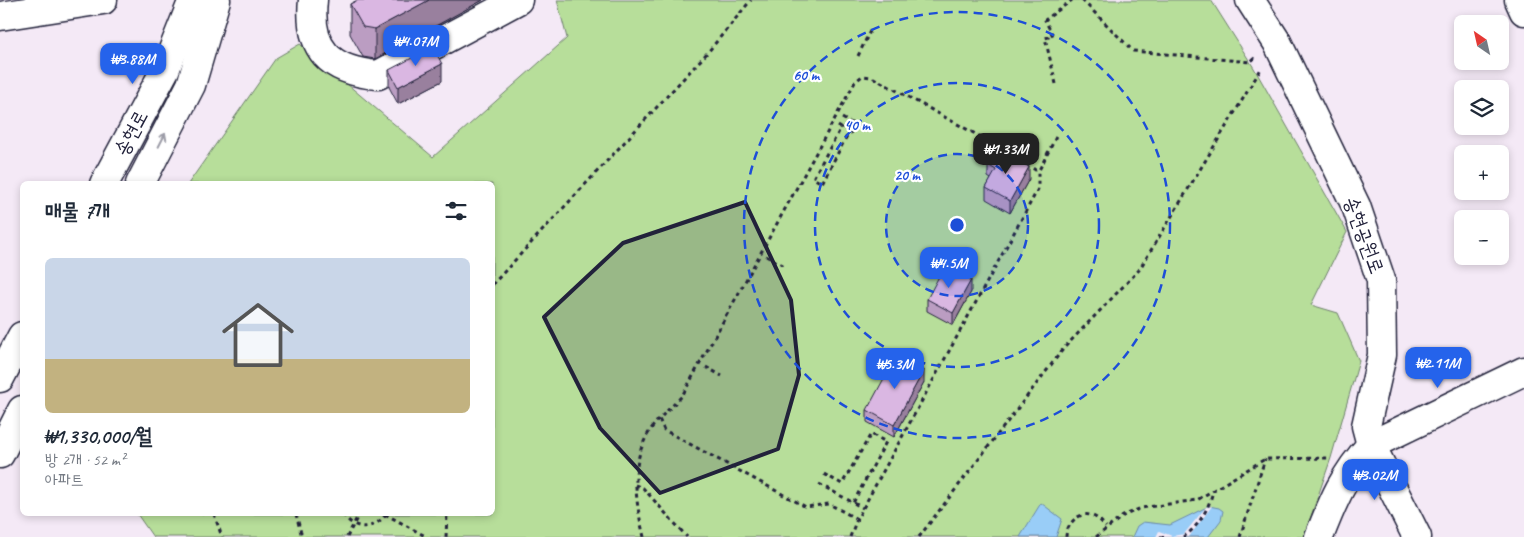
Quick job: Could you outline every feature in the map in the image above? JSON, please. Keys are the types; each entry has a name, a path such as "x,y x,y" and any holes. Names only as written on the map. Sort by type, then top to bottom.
{"street":[{"path":"0,16 103,0"},
{"name":"송현로","path":"106,181 165,70 193,0"},
{"name":"송현로","path":"142,181 191,85 216,0"},
{"path":"313,0 311,20 316,42 331,60 355,73 378,75 518,0"},
{"name":"송현공원로","path":"1250,0 1277,42 1356,206 1381,280 1382,355 1366,426 1371,446 1417,537"},
{"path":"1519,0 1524,11"},
{"path":"0,378 20,340"},
{"path":"1319,537 1339,487 1355,462 1371,446 1524,371"},
{"path":"0,454 20,414"}],"path":[{"path":"495,283 708,52 751,0"},
{"path":"1056,84 1045,38 1053,36 1045,20 1072,0"},
{"path":"1082,0 1133,50 1250,62 1277,42"},
{"path":"858,56 870,31"},
{"path":"919,537 1064,348 1139,270 1277,42"},
{"path":"644,537 635,501 636,459 653,425 682,396 855,82 862,76 872,77 1019,158 1038,172"},
{"path":"842,118 858,126"},
{"path":"838,126 841,128 813,178 822,183 849,132 853,134"},
{"path":"850,537 863,508 1038,189 1038,172 1056,137"},
{"path":"766,256 782,265"},
{"path":"706,366 722,376"},
{"path":"659,419 664,430 806,507 829,504 857,520"},
{"path":"824,474 842,484 871,434 886,442 853,503"},
{"path":"1096,537 1106,527 1141,508 1197,500 1265,459 1331,458"},
{"path":"1240,537 1265,459"},
{"path":"819,484 863,508"},
{"path":"635,485 643,488 687,537"},
{"path":"1183,537 1191,531 1209,506 1213,491"},
{"path":"1066,537 1066,532 1072,521 1084,515 1095,517 1106,527"},
{"path":"215,516 222,537"},
{"path":"297,516 302,537"},
{"path":"345,516 354,525 361,527 375,525 383,516"},
{"path":"347,537 358,516"},
{"path":"389,516 427,537"},
{"path":"446,537 447,516"},
{"path":"1160,537 1165,537"}],"highlighted area":[{"path":"745,202 791,300 799,375 778,449 660,493 600,428 544,317 623,243"}],"green space":[{"path":"557,0 1211,0 1254,68 1347,232 1311,305 1338,313 1359,361 1331,458 1304,537 153,537 138,516 495,516 495,181 190,181 276,58 300,44 433,157 567,38"}],"water":[{"path":"1041,503 1062,519 1056,537 1020,537"},
{"path":"1209,506 1223,511 1221,520 1208,537 1132,537 1137,526 1143,522 1170,525"}],"pier":[{"path":"1212,506 1189,537 1156,537 1159,531 1172,536 1184,534 1206,507"}],"building":[{"path":"358,0 429,0 375,29 363,27 350,4"},
{"path":"433,47 442,64 398,87 389,70"},
{"path":"998,149 1029,167 1010,201 986,188 996,170 988,165"},
{"path":"945,265 971,280 953,313 927,299"},
{"path":"896,356 924,370 894,425 867,410"}]}
